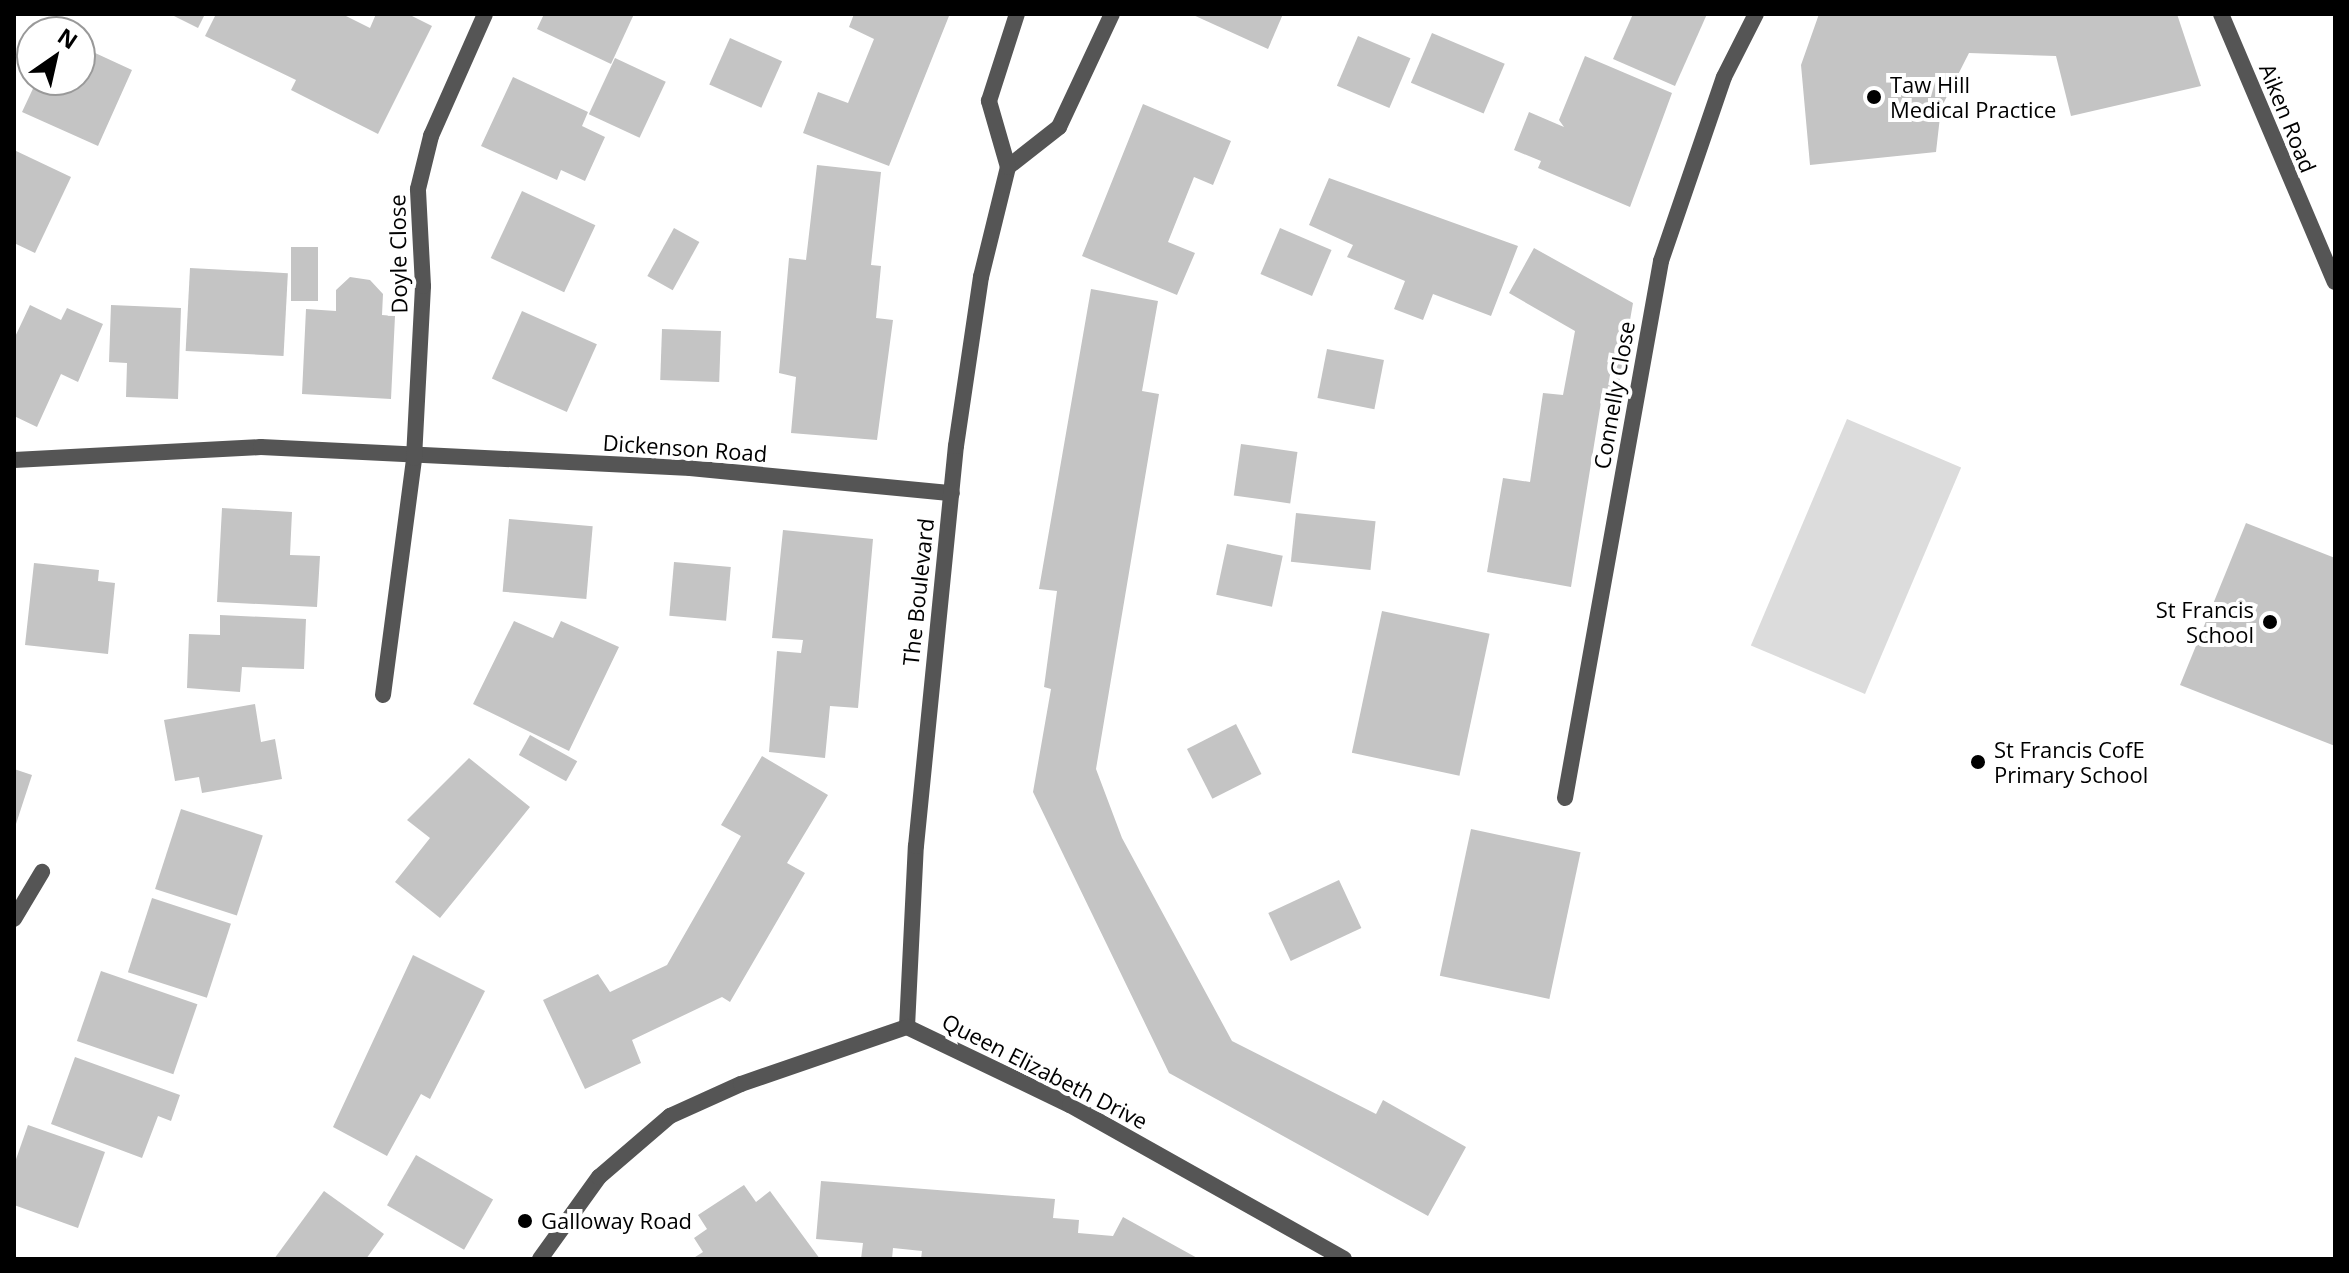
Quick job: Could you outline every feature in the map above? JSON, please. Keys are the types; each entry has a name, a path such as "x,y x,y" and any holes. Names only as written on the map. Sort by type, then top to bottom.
{"street":[{"name":"Doyle Close","path":"414,458 423,286 419,178 485,14"},
{"name":"The Boulevard","path":"907,1027 916,846 969,344 1008,167 989,101 1017,14"},
{"path":"1008,167 1059,127 1112,14"},
{"name":"Connelly Close","path":"1565,798 1661,261 1724,77 1756,14"},
{"name":"Aiken Road","path":"2221,14 2335,282"},
{"name":"Dickenson Road","path":"14,460 261,447 414,458 690,468 952,493"},
{"path":"383,695 414,458"},
{"path":"14,919 42,872"},
{"name":"Queen Elizabeth Drive","path":"540,1259 618,1156 670,1116 907,1027 1070,1105 1344,1259"}],"shaded area":[{"path":"1847,419 1961,467 1865,694 1751,645"}],"building":[{"path":"170,14 205,14 198,28"},
{"path":"216,14 342,14 370,28 376,14 408,14 432,26 378,134 291,90 296,80 205,36"},
{"path":"544,14 634,14 611,64 537,29"},
{"path":"854,14 949,16 889,166 803,133 818,92 848,103 874,39 849,27"},
{"path":"1191,14 1283,14 1268,49"},
{"path":"1633,14 1707,14 1675,86 1613,59"},
{"name":"Taw Hill Medical Practice","path":"1819,14 2177,14 2201,86 2071,116 2056,56 1969,53 1941,108 1936,152 1810,165 1801,65"},
{"path":"1432,33 1505,64 1484,114 1411,83"},
{"path":"1358,36 1410,58 1389,108 1337,86"},
{"path":"730,38 782,61 761,108 709,85"},
{"path":"96,53 132,70 98,146 22,112 30,96 96,96"},
{"path":"1585,56 1672,93 1630,207 1538,168 1541,161 1514,150 1529,112 1564,127 1559,120"},
{"path":"615,58 666,82 640,138 589,114"},
{"path":"513,77 588,112 582,126 605,137 585,181 561,170 557,180 481,146"},
{"path":"1143,104 1231,141 1213,185 1194,177 1168,242 1195,253 1177,295 1082,256"},
{"path":"14,150 71,177 35,253 14,243"},
{"path":"817,165 881,172 871,265 881,266 876,318 893,320 877,440 791,433 796,377 779,373 789,258 806,260"},
{"path":"1329,178 1518,246 1491,316 1433,294 1423,320 1394,309 1405,281 1347,257 1353,245 1309,225"},
{"path":"522,191 595,225 564,292 491,258"},
{"path":"674,228 699,242 673,290 647,276"},
{"path":"1280,228 1332,250 1312,296 1260,274"},
{"path":"291,247 318,247 318,301 291,301"},
{"path":"1534,248 1633,303 1615,406 1601,402 1571,587 1487,572 1503,478 1530,482 1543,393 1563,395 1575,331 1509,293"},
{"path":"190,268 288,273 284,356 186,351"},
{"path":"350,277 370,280 383,294 382,315 395,316 391,399 302,394 306,309 336,311 336,290"},
{"path":"1091,289 1158,301 1142,391 1159,394 1096,769 1122,838 1232,1041 1376,1114 1383,1100 1466,1147 1428,1216 1169,1073 1033,792 1051,689 1044,687 1057,591 1039,589"},
{"path":"30,305 61,320 67,308 103,324 78,382 61,374 37,427 14,416 14,339"},
{"path":"111,305 181,308 178,399 126,397 127,363 109,362"},
{"path":"522,311 597,344 567,412 492,379"},
{"path":"662,329 721,331 719,382 660,380"},
{"path":"1327,349 1384,360 1374,409 1317,398"},
{"path":"1241,444 1297,452 1290,503 1234,495"},
{"path":"222,508 292,512 290,555 320,556 317,607 217,602"},
{"path":"1296,513 1376,521 1370,570 1291,562"},
{"path":"509,519 593,526 586,599 503,592"},
{"name":"St Francis School","path":"2246,523 2335,558 2335,746 2180,685"},
{"path":"783,530 873,539 858,708 830,706 825,758 769,752 777,651 801,653 803,640 772,638"},
{"path":"1227,544 1283,556 1272,607 1216,595"},
{"path":"674,562 731,567 726,621 669,616"},
{"path":"34,563 99,570 98,581 115,583 108,654 25,645"},
{"path":"1382,611 1490,634 1459,776 1352,753"},
{"path":"220,615 306,619 304,669 242,667 240,692 187,688 189,634 220,635"},
{"path":"514,621 553,638 561,621 619,647 569,751 473,704"},
{"path":"255,704 261,742 275,739 282,779 202,793 199,777 175,781 164,720"},
{"path":"1236,724 1261,774 1212,799 1187,749"},
{"path":"530,735 577,761 566,781 519,755"},
{"path":"762,756 828,795 787,863 805,873 730,1002 722,997 632,1040 641,1063 585,1089 543,1000 598,974 610,992 667,965 741,836 721,825"},
{"path":"469,758 530,807 440,918 395,882 430,838 407,820"},
{"path":"14,769 32,775 15,827 14,827"},
{"path":"181,809 263,836 237,915 155,889"},
{"path":"1471,829 1581,852 1549,999 1440,976"},
{"path":"1339,880 1361,928 1291,961 1268,913"},
{"path":"152,898 231,924 207,998 128,972"},
{"path":"413,955 485,991 430,1099 421,1094 387,1156 333,1127"},
{"path":"101,971 197,1004 173,1074 77,1041"},
{"path":"75,1057 180,1095 171,1121 158,1116 142,1158 51,1124"},
{"path":"28,1125 105,1152 78,1228 14,1205 14,1165"},
{"path":"416,1155 493,1200 464,1250 387,1205"},
{"path":"821,1181 1055,1199 1053,1218 1079,1220 1078,1233 1113,1236 1123,1217 1199,1259 921,1259 922,1251 893,1248 892,1259 861,1259 863,1243 816,1239"},
{"path":"744,1185 756,1202 770,1191 820,1259 692,1259 703,1252 694,1238 707,1229 698,1215"},
{"path":"324,1191 384,1234 366,1259 274,1259"}],"place":[{"name":"Taw Hill Medical Practice","path":"1874,97"},
{"name":"St Francis School","path":"2270,622"},
{"name":"St Francis CofE Primary School","path":"1978,762"},
{"name":"Galloway Road","path":"525,1221"}]}
